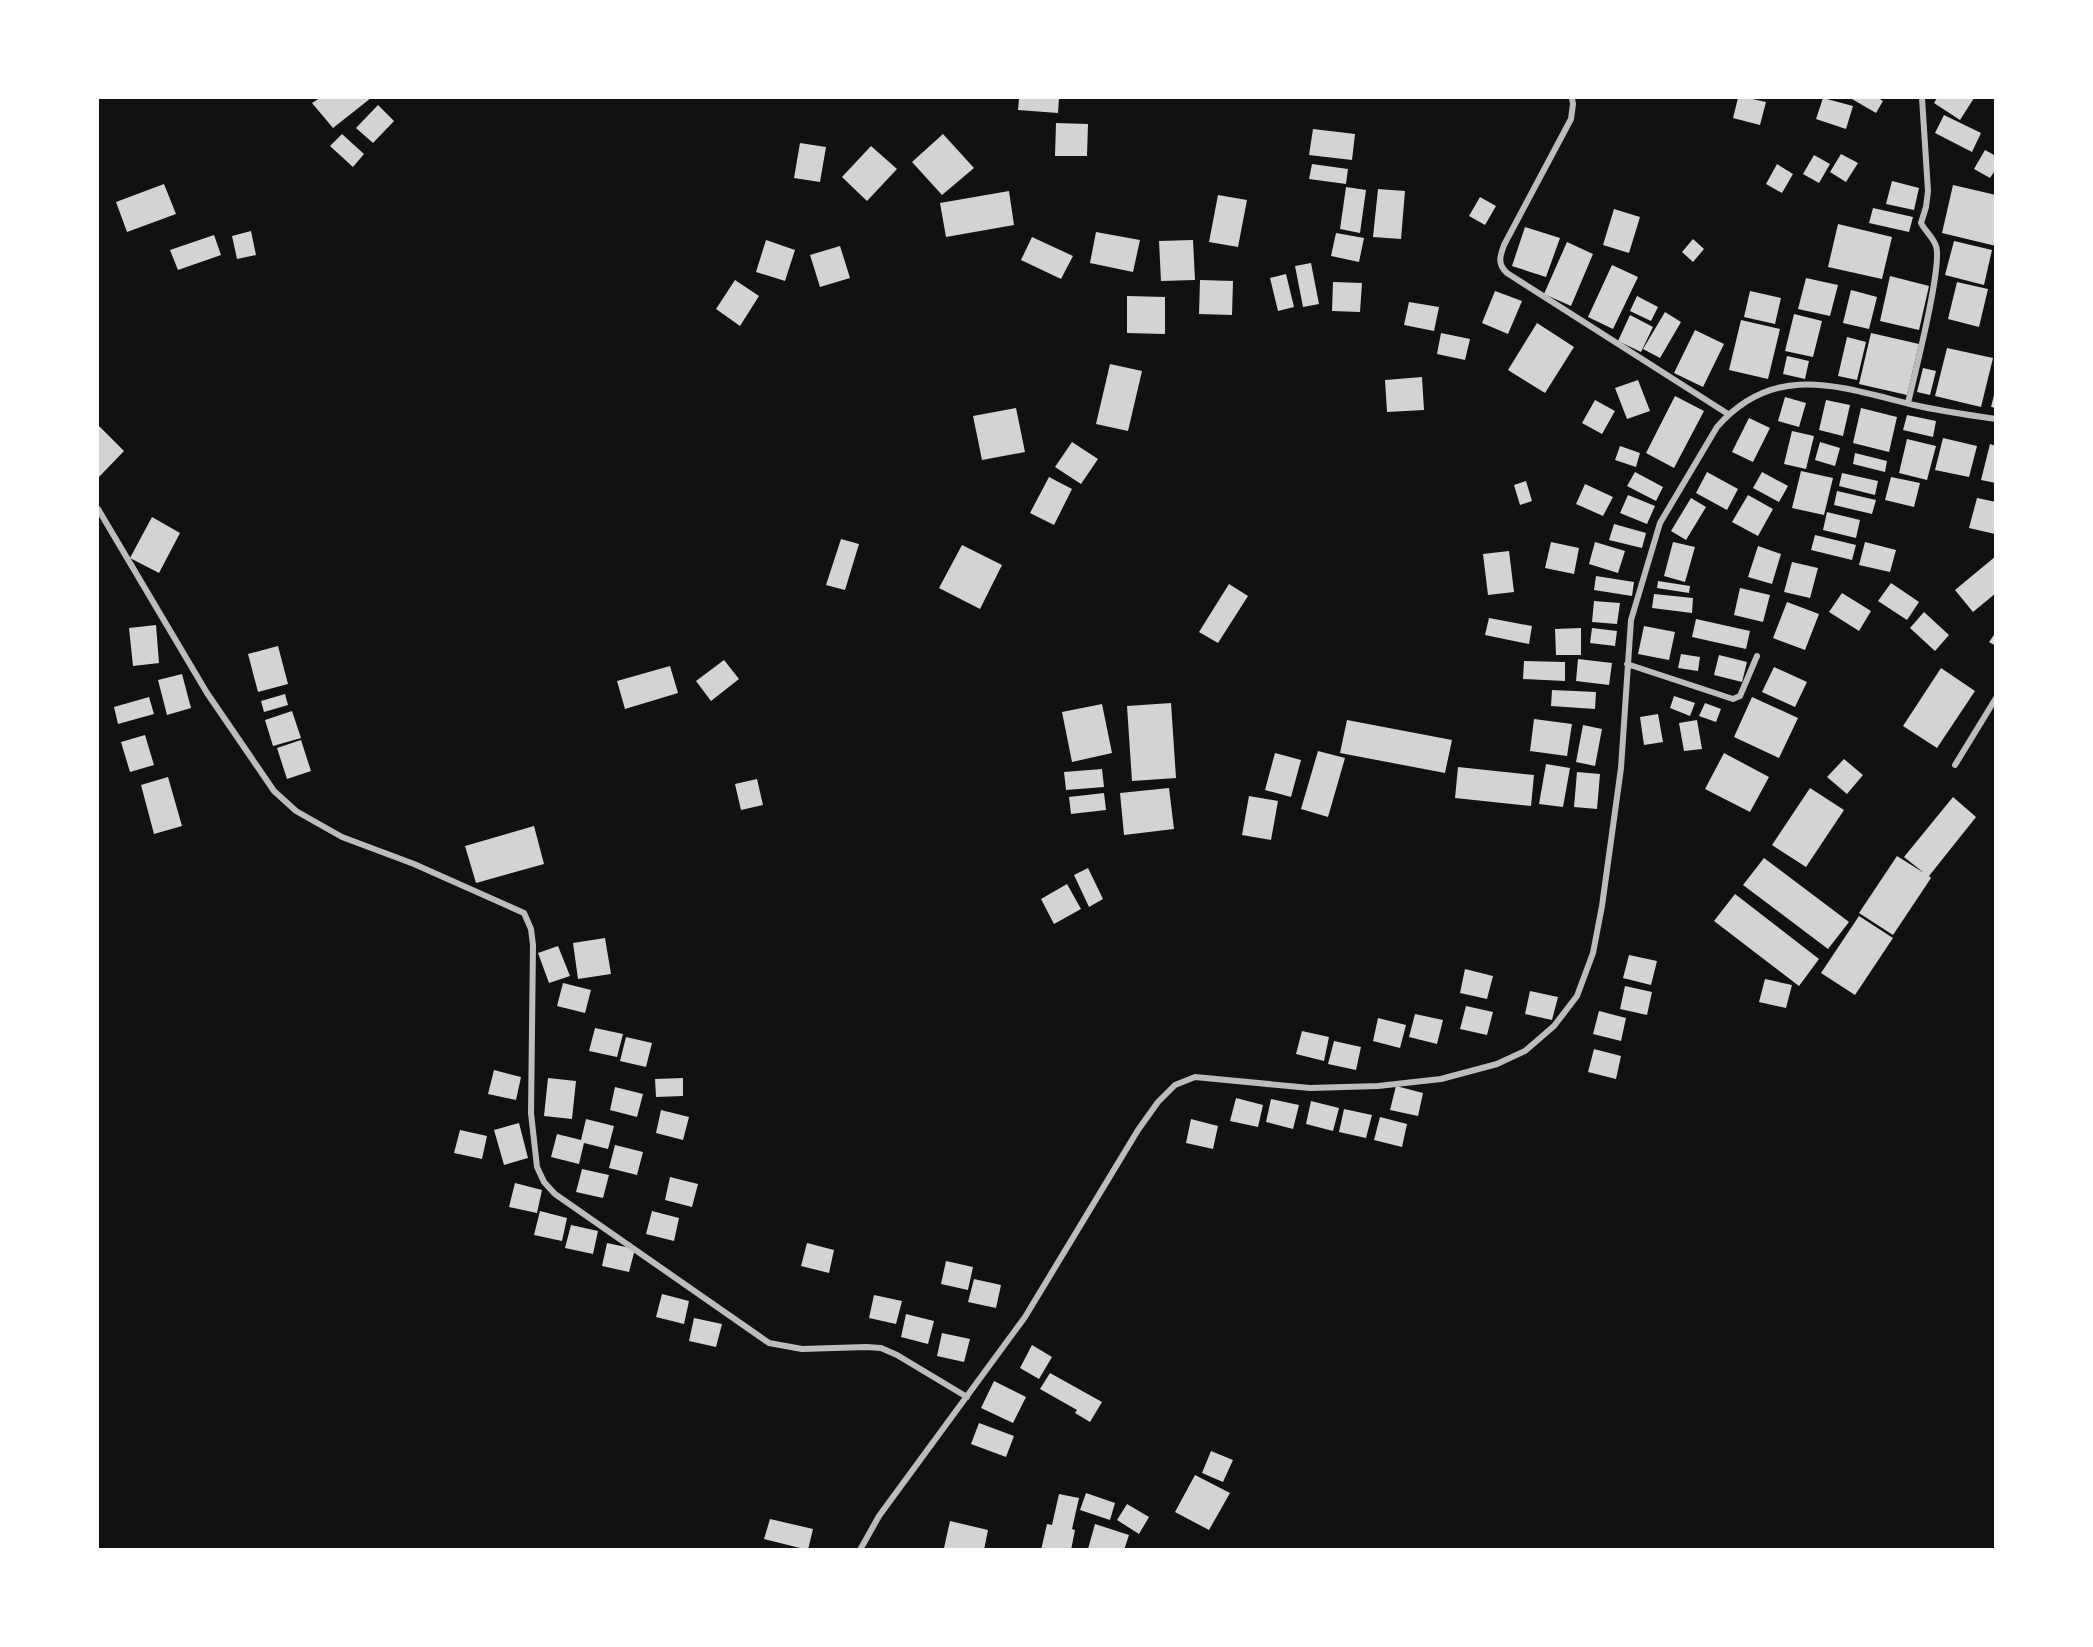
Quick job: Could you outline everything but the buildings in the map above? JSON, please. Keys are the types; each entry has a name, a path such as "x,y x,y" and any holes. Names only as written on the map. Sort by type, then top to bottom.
{"street":[{"path":"1572,98 1571,119 1504,245 1500,257 1502,269 1728,414"},
{"path":"1908,403 1935,277 1937,252 1933,240 1922,223 1928,191 1922,98"},
{"path":"860,1550 879,1516 1025,1317 1138,1130 1158,1102 1175,1085 1195,1077 1310,1088 1378,1086 1442,1080 1497,1064 1526,1051 1554,1026 1577,996 1593,953 1602,906 1621,768 1632,620 1660,523 1717,427 1728,414 1750,398 1771,389 1799,384 1826,384 1908,403 1995,419"},
{"path":"98,509 207,693 274,791 296,811 342,837 414,864 524,913 531,929 533,945 531,1113 534,1144 537,1167 544,1182 555,1194 770,1343 802,1349 881,1348 897,1355 967,1397"},
{"path":"1627,664 1733,699 1740,696 1757,656"},
{"path":"1955,765 1995,698"}]}
